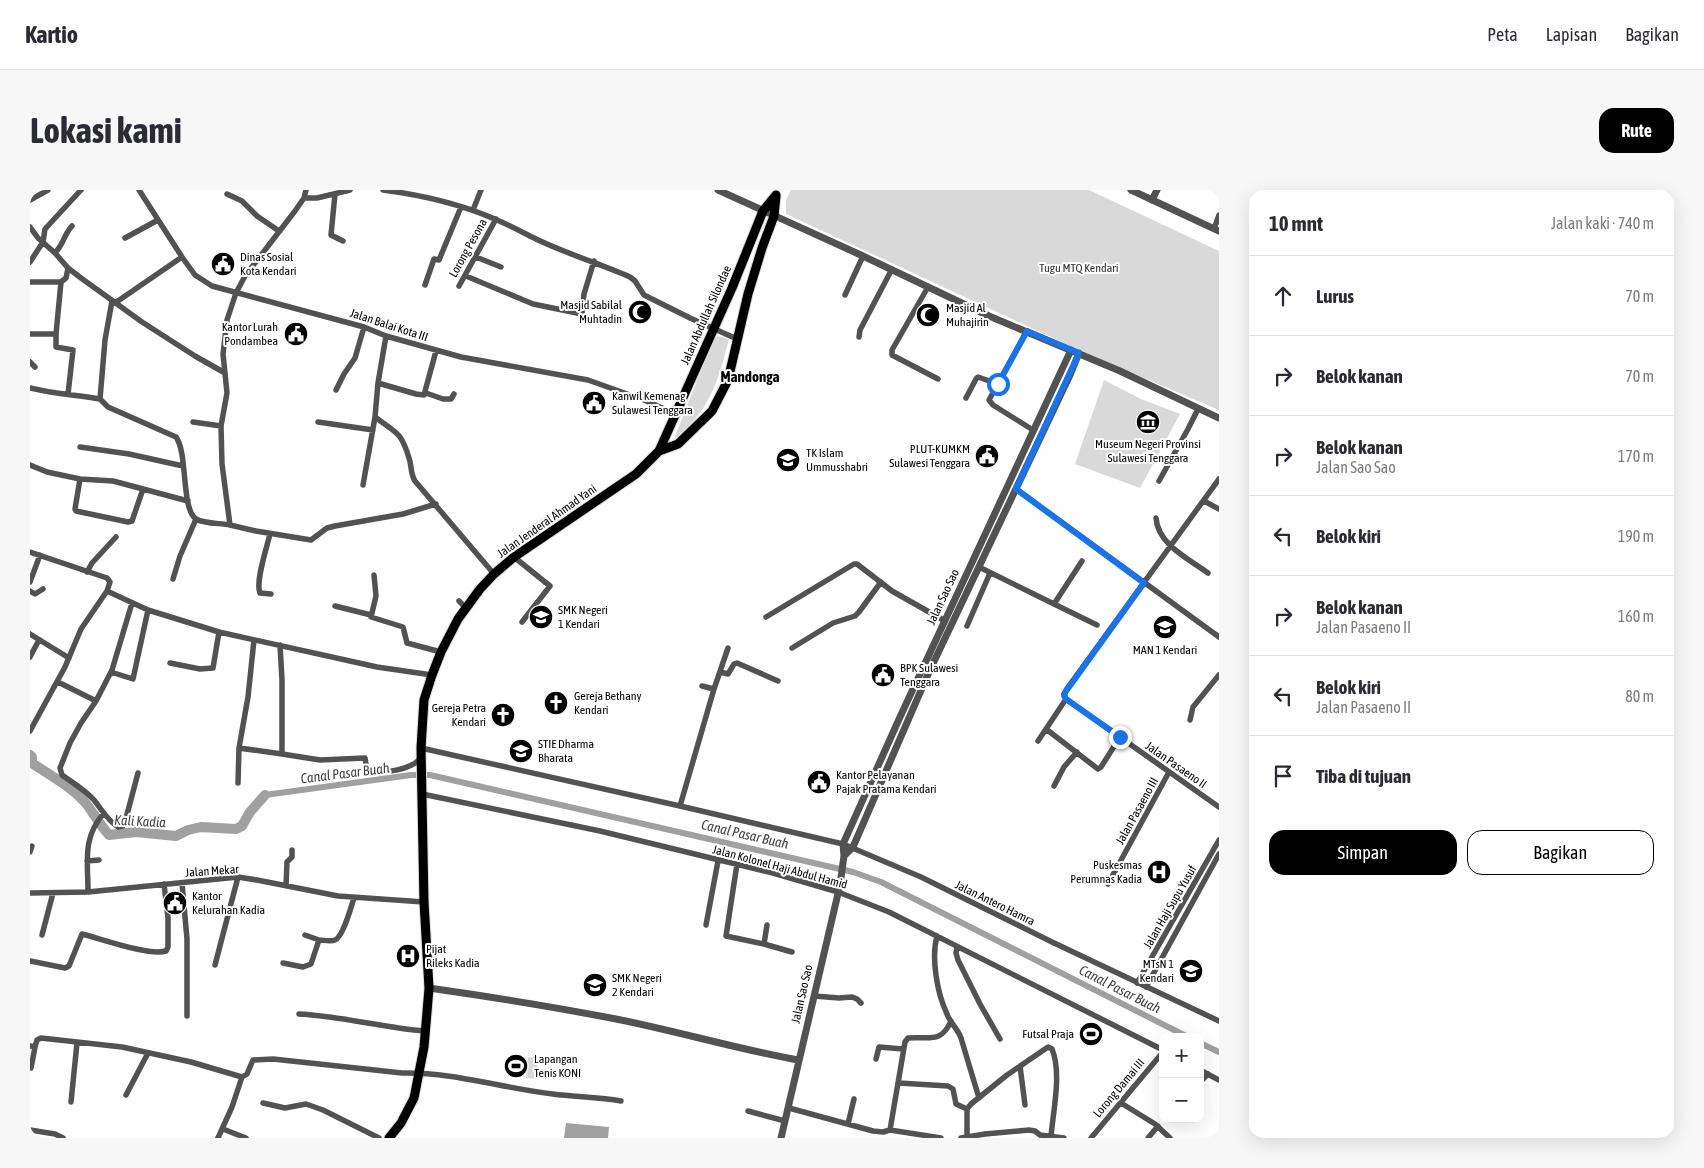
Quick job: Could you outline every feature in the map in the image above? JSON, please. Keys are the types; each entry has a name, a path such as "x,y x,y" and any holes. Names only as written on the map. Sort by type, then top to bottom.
{"highway":[{"name":"Jalan Abdullah Silondae","path":"659,451 715,328 763,211 777,193"},
{"name":"Jalan Jenderal Ahmad Yani","path":"389,1138 410,1107 420,1073 425,1031 429,988 424,902 421,757 424,700 441,652 466,608 494,574 514,557 636,474 659,451 678,444 712,411 728,380 753,276 774,216 777,193"},
{"path":"666,434 678,444"}],"street":[{"path":"30,200 48,190"},
{"path":"30,262 43,242 45,229 80,190"},
{"name":"Jalan Balai Kota III","path":"139,190 195,275 212,286 364,327 386,336 436,351 491,364 588,380 644,400 676,414"},
{"path":"230,526 222,464 222,426 227,393 223,354 227,320 244,276 296,211 304,198 306,190"},
{"path":"304,198 317,198 350,190"},
{"path":"383,190 414,195 473,210 496,219 538,240 632,278 644,295 690,318 737,338"},
{"path":"473,210 481,190"},
{"path":"718,190 892,269 989,316 1079,353 1219,418"},
{"path":"1131,190 1217,230 1219,215"},
{"path":"1152,200 1157,190"},
{"path":"228,194 242,201 256,216 279,231"},
{"path":"335,194 331,236 343,241"},
{"path":"425,285 434,260 439,260 461,207"},
{"name":"Lorong Pesona","path":"459,286 496,219"},
{"path":"125,238 158,220"},
{"path":"55,253 62,245 65,233 72,226"},
{"path":"31,228 45,229"},
{"path":"31,228 68,268 80,278 113,302 224,373"},
{"path":"845,295 863,256"},
{"path":"100,399 105,340 113,302 182,257"},
{"path":"476,257 501,267"},
{"path":"466,276 533,304 582,314 584,294 594,262"},
{"path":"68,268 64,280 56,334 56,347 73,350 68,394"},
{"path":"860,337 860,330 892,269"},
{"path":"30,282 80,278"},
{"path":"928,287 892,350 892,355 938,379"},
{"path":"336,390 355,358 364,327"},
{"path":"1027,331 989,400 1033,430"},
{"path":"30,334 56,334"},
{"path":"363,485 376,417 378,383 386,336"},
{"name":"Jalan Sao Sao","path":"781,1138 839,888 844,856 843,844 1071,350"},
{"path":"426,393 436,351"},
{"name":"Jalan Sao Sao","path":"844,856 853,848 929,672 1079,353"},
{"path":"30,362 35,367"},
{"path":"966,398 978,377 998,384"},
{"path":"378,383 416,394 422,395 426,393 445,400 451,399 454,394"},
{"path":"30,388 58,394 100,399 108,407 176,438 180,447 188,501 192,515 196,519 270,534 312,540 327,528 396,515 436,504"},
{"path":"1159,481 1198,409"},
{"path":"376,417 401,437 409,459 412,476 494,574"},
{"path":"193,422 222,426"},
{"path":"318,422 373,430"},
{"path":"80,447 150,458 183,466"},
{"path":"30,465 48,472 80,479 113,481 188,501"},
{"path":"80,479 76,512 128,522 132,521 143,489"},
{"path":"1038,742 1066,699 1064,696 1066,690 1219,479"},
{"path":"1016,489 1219,637"},
{"path":"1204,501 1219,509"},
{"path":"1156,518 1157,526 1163,539 1208,573"},
{"path":"172,579 196,519"},
{"path":"270,534 259,578 258,590 260,593 271,594"},
{"path":"87,572 92,563 116,537"},
{"path":"30,552 109,578 107,591 81,629 58,682 30,731"},
{"path":"30,582 40,555"},
{"path":"514,557 550,586 522,622"},
{"path":"1054,604 1082,561"},
{"path":"766,616 854,564 860,566 892,591 945,620"},
{"path":"979,567 1097,625"},
{"path":"967,626 990,573"},
{"path":"371,615 376,596 374,575"},
{"path":"792,648 834,622 855,616 860,612 881,582"},
{"path":"30,591 35,594 43,589"},
{"path":"107,591 148,610 219,632 378,667 432,675"},
{"path":"459,601 466,608"},
{"path":"132,603 111,672 96,701 70,743 59,770 62,776 84,790 112,824 118,827 123,826 138,773"},
{"path":"335,606 371,615 372,618 403,627 407,643 441,652"},
{"path":"111,672 133,679 148,610"},
{"path":"170,663 200,669 212,669 219,632"},
{"path":"30,634 69,658"},
{"path":"30,656 40,640"},
{"path":"238,783 239,748 248,697 254,640"},
{"path":"280,645 282,754"},
{"path":"680,806 728,648"},
{"path":"720,672 728,674 734,664 737,663 778,681"},
{"path":"1190,720 1193,707 1219,674"},
{"path":"58,682 96,701"},
{"path":"702,686 714,689"},
{"name":"Jalan Pasaeno II","path":"1066,699 1219,807"},
{"path":"1046,729 1096,767 1100,768 1120,737"},
{"path":"239,748 320,760 365,758 367,770 370,772 406,768 414,765 421,757"},
{"path":"1054,786 1064,767 1077,752"},
{"name":"Jalan Antero Hamra","path":"421,757 680,806 843,844 936,885 1146,988 1205,1013 1219,1021"},
{"name":"Jalan Pasaeno III","path":"1108,884 1169,772"},
{"name":"Jalan Kolonel Haji Abdul Hamid","path":"422,790 839,888 1159,1049"},
{"path":"88,892 88,845 97,822 104,814"},
{"name":"Jalan Haji Supu Yusuf","path":"1136,983 1219,840"},
{"path":"286,886 287,862 292,857 292,850"},
{"name":"Jalan Haji Supu Yusuf","path":"1146,988 1219,854"},
{"path":"87,861 99,860"},
{"path":"706,925 718,861"},
{"path":"737,864 725,935 792,952"},
{"path":"215,965 238,877"},
{"name":"Jalan Mekar","path":"30,893 88,892 238,877 324,894 354,898 424,902"},
{"path":"182,883 187,939 186,1016"},
{"path":"30,961 65,968 68,966 82,934 138,949 156,952 166,951 168,947 168,918 164,884"},
{"path":"42,935 53,893"},
{"path":"305,935 319,940 334,941 337,939 354,898"},
{"path":"764,944 767,925"},
{"path":"937,936 934,947 934,964 944,1006 959,1032 979,1098"},
{"path":"283,963 307,966 313,960 319,940"},
{"path":"957,947 958,960 1000,1040"},
{"path":"429,988 616,1019 768,1055 798,1060"},
{"path":"814,996 852,997 862,1003"},
{"path":"300,1014 326,1016 386,1027 425,1031"},
{"path":"893,1133 898,1082 905,1042 908,1038 941,1036 947,1030 951,1021"},
{"path":"31,1068 32,1046 37,1040 42,1038 122,1047 191,1062 242,1077"},
{"path":"71,1102 77,1043"},
{"path":"876,1059 878,1047 903,1049"},
{"path":"1051,1137 1056,1095 1055,1062 1052,1049 1049,1047 1020,1066 971,1104 967,1109 964,1138 1029,1130 1051,1137 1064,1138"},
{"path":"126,1095 148,1053"},
{"name":"Lorong Damai III","path":"1091,1138 1159,1056"},
{"path":"218,1138 242,1077 247,1074 250,1064 256,1059 450,1076 552,1094 621,1100"},
{"path":"1020,1066 1025,1105"},
{"path":"1204,1072 1219,1080"},
{"path":"1204,1078 1208,1074"},
{"path":"898,1082 948,1086 953,1089 956,1104 967,1109"},
{"path":"848,1124 854,1099"},
{"path":"1121,1102 1158,1126 1170,1138"},
{"path":"263,1103 285,1108 306,1104 323,1110 379,1138"},
{"path":"789,1108 879,1132 941,1138"},
{"path":"748,1111 785,1121"},
{"path":"1148,1138 1158,1126"},
{"path":"223,1129 246,1138"},
{"path":"30,1130 63,1138"}],"green space":[{"name":"Tugu MTQ Kendari","path":"791,190 1089,190 1219,251 1219,410 1081,351 786,214 786,200"},
{"path":"718,336 729,339 723,363 709,398 696,419 675,438 710,348"},
{"path":"1104,380 1141,399 1180,414 1140,488 1075,464"},
{"path":"574,498 582,508 537,539 529,527"},
{"name":"Lapangan Tenis KONI","path":"512,1055 522,1056 520,1077 510,1076"},
{"path":"528,1057 538,1058 536,1079 526,1078"}],"shaded area":[{"path":"566,1123 609,1127 608,1138 564,1138"}],"waterway":[{"name":"Kali Kadia","path":"30,755 32,763 62,783 88,806 109,835 136,832 176,836 188,830 201,827 236,829 242,826 250,812 265,795"},
{"name":"Canal Pasar Buah","path":"265,795 411,775 430,775 853,872 881,882 1180,1033"},
{"name":"Canal Pasar Buah","path":"1204,1045 1219,1052"}],"place":[{"name":"Dinas Sosial Kota Kendari","path":"223,264"},
{"name":"Masjid Sabilal Muhtadin","path":"640,312"},
{"name":"Masjid Al Muhajirin","path":"928,315"},
{"name":"Kantor Lurah Pondambea","path":"296,334"},
{"name":"Kanwil Kemenag Sulawesi Tenggara","path":"594,403"},
{"name":"Museum Negeri Provinsi Sulawesi Tenggara","path":"1148,422"},
{"name":"PLUT-KUMKM Sulawesi Tenggara","path":"987,456"},
{"name":"TK Islam Ummusshabri","path":"788,460"},
{"name":"SMK Negeri 1 Kendari","path":"541,617"},
{"name":"MAN 1 Kendari","path":"1165,627"},
{"name":"BPK Sulawesi Tenggara","path":"883,675"},
{"name":"Gereja Bethany Kendari","path":"556,703"},
{"name":"Gereja Petra Kendari","path":"503,715"},
{"name":"STIE Dharma Bharata","path":"521,751"},
{"name":"Kantor Pelayanan Pajak Pratama Kendari","path":"819,782"},
{"name":"Puskesmas Perumnas Kadia","path":"1159,872"},
{"name":"Kantor Kelurahan Kadia","path":"175,903"},
{"name":"Pijat Rileks Kadia","path":"408,956"},
{"name":"MTsN 1 Kendari","path":"1191,971"},
{"name":"SMK Negeri 2 Kendari","path":"595,985"},
{"name":"Futsal Praja","path":"1091,1034"},
{"name":"Lapangan Tenis KONI","path":"516,1066"}],"district":[{"name":"Mandonga","path":"750,376"}],"route":[{"path":"998,384 1027,331 1079,353 1016,489 1144,583 1064,694 1066,699 1120,737"}]}
